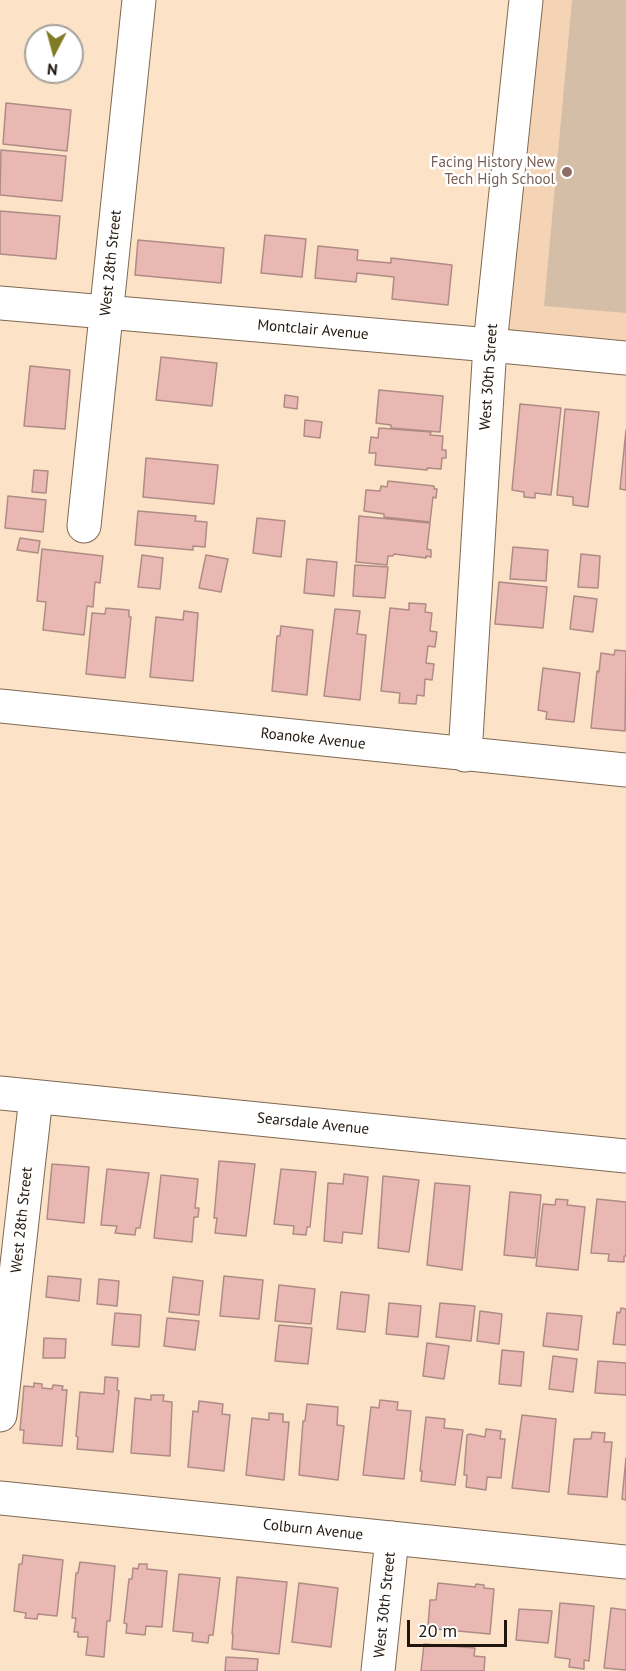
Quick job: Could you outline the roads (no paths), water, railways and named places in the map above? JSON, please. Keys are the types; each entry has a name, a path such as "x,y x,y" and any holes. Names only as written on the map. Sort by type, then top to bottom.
{"street":[{"name":"West 28th Street","path":"84,526 139,0"},
{"name":"West 30th Street","path":"465,755 490,345 526,0"},
{"name":"Montclair Avenue","path":"0,303 626,358"},
{"name":"Roanoke Avenue","path":"0,706 626,770"},
{"name":"Searsdale Avenue","path":"0,1093 626,1156"},
{"name":"West 28th Street","path":"0,1416 36,1097"},
{"name":"Colburn Avenue","path":"0,1498 626,1562"},
{"name":"West 30th Street","path":"378,1671 392,1538"}],"place":[{"name":"Facing History New Tech High School","path":"567,172"}]}
